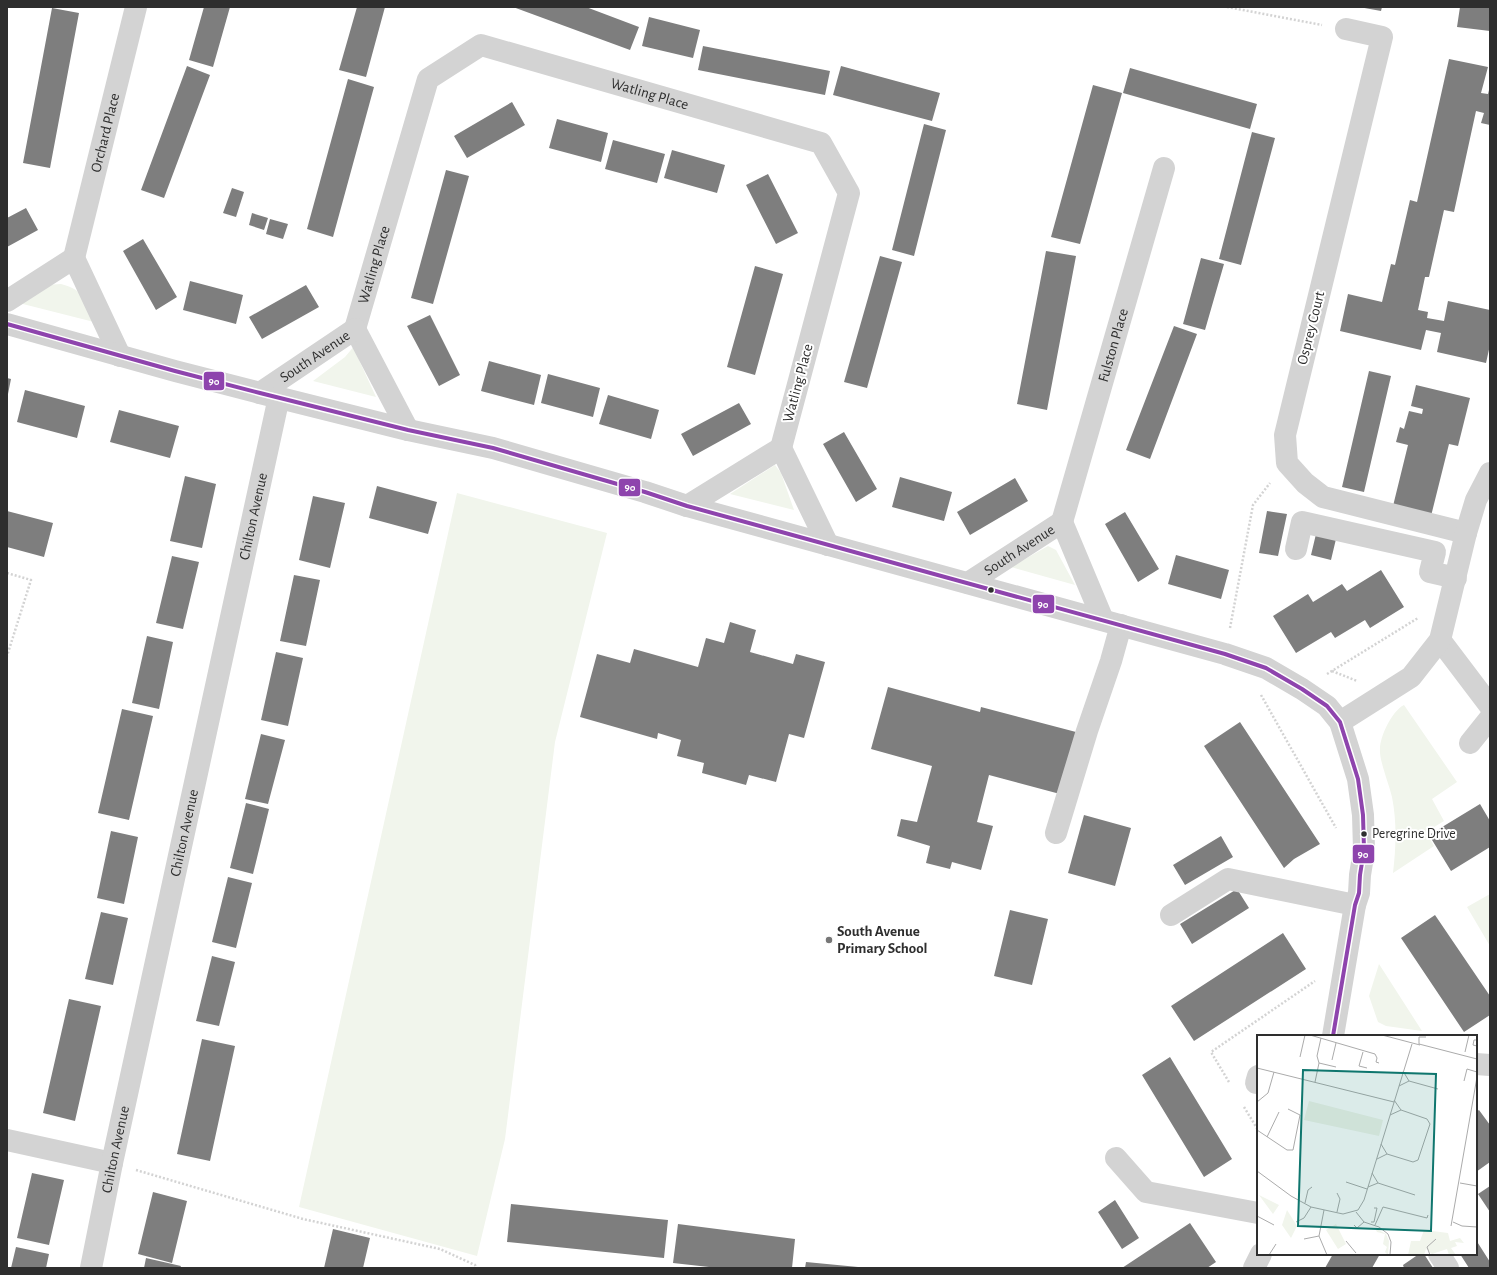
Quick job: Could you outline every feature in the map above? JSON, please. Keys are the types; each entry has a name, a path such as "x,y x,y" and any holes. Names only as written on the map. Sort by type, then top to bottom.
{"street":[{"name":"Orchard Place","path":"74,258 136,7"},
{"name":"Osprey Court","path":"1287,463 1284,436 1382,37 1346,29"},
{"name":"Watling Place","path":"355,329 428,79 481,45 822,143 849,193 782,448"},
{"name":"Fulston Place","path":"1062,522 1164,168"},
{"path":"7,301 74,258 120,356"},
{"name":"South Avenue","path":"7,324 120,356 269,395 408,430 493,448 646,492 687,506 1225,654 1266,668 1302,688 1327,706 1340,722"},
{"name":"South Avenue","path":"269,395 355,329 408,430"},
{"name":"Chilton Avenue","path":"91,1268 269,395"},
{"path":"687,506 782,448 828,545"},
{"path":"1287,463 1305,483 1323,497 1466,533"},
{"path":"1338,1035 1342,983 1355,905 1359,894 1364,850 1363,815 1358,779 1340,722 1411,677 1443,630 1466,533 1476,500 1490,473"},
{"name":"South Avenue","path":"968,584 1062,522 1112,623"},
{"path":"1296,549 1302,522 1434,552 1430,572 1456,578"},
{"path":"1056,833 1087,731 1111,661 1112,623"},
{"path":"1443,630 1490,706"},
{"path":"1470,743 1490,718"},
{"path":"1171,915 1228,879 1355,905"},
{"path":"1477,1064 1490,1065"},
{"path":"7,1140 112,1163"},
{"path":"1116,1158 1146,1192 1257,1213"},
{"path":"1254,1268 1260,1255"},
{"path":"1440,1255 1448,1268"}],"path":[{"path":"1227,7 1346,29"},
{"path":"1225,654 1253,505 1287,463"},
{"path":"7,573 32,580 7,656"},
{"path":"1302,688 1422,616 1443,630"},
{"path":"1266,668 1260,694 1339,833 1363,835"},
{"path":"1231,1084 1211,1052 1315,981 1342,983"},
{"path":"1242,1104 1257,1128"},
{"path":"112,1163 302,1219 440,1250 475,1265 476,1268"}],"shaded area":[{"path":"61,284 69,286 80,293 86,302 94,322 19,303 46,285"},
{"path":"355,345 359,360 376,397 313,381 345,357"},
{"path":"775,465 781,473 794,510 730,494"},
{"path":"457,493 607,533 555,742 505,1139 477,1256 299,1207"},
{"path":"1048,546 1056,550 1075,585 1011,567"},
{"path":"1404,705 1457,782 1432,799 1444,821 1426,832 1434,846 1393,873 1395,816 1392,797 1380,754 1380,749 1384,731 1391,718"},
{"path":"1490,894 1490,946 1467,907"},
{"path":"1379,964 1422,1031 1386,1026 1378,1022 1369,996"}],"building":[{"path":"204,7 230,7 213,67 189,60"},
{"path":"357,7 385,7 366,77 339,70"},
{"path":"513,7 586,7 639,27 630,50"},
{"path":"1359,7 1382,7 1381,11"},
{"path":"1460,7 1490,7 1490,31 1457,27"},
{"path":"52,8 79,13 50,168 23,163"},
{"path":"649,17 700,30 693,58 642,46"},
{"path":"703,46 830,71 825,95 698,70"},
{"path":"1449,59 1488,67 1481,93 1488,94 1490,86 1490,125 1481,123 1484,113 1476,111 1454,212 1444,210 1429,277 1425,277 1418,310 1428,312 1427,318 1444,321 1448,301 1490,310 1490,345 1486,363 1437,352 1441,333 1426,330 1421,350 1340,331 1348,294 1382,302 1391,264 1395,265 1410,200 1417,202"},
{"path":"187,66 210,75 164,198 141,190"},
{"path":"841,66 940,93 932,121 833,95"},
{"path":"1130,68 1257,104 1250,129 1123,93"},
{"path":"348,79 374,87 333,237 307,229"},
{"path":"1093,85 1122,93 1080,244 1051,237"},
{"path":"512,102 525,125 467,158 454,136"},
{"path":"557,119 608,133 601,162 549,148"},
{"path":"924,124 946,130 914,256 892,250"},
{"path":"1252,132 1275,138 1241,265 1219,259"},
{"path":"613,140 665,154 657,183 605,169"},
{"path":"672,150 725,165 717,193 664,178"},
{"path":"446,170 469,176 433,304 411,298"},
{"path":"768,174 798,233 776,244 746,185"},
{"path":"232,188 244,192 236,217 223,213"},
{"path":"26,208 38,230 7,247 7,218"},
{"path":"252,213 268,218 264,230 249,225"},
{"path":"270,219 288,224 283,239 266,234"},
{"path":"143,239 177,297 156,310 123,251"},
{"path":"1046,251 1076,256 1047,410 1017,404"},
{"path":"880,256 902,262 867,388 844,382"},
{"path":"1201,258 1224,264 1205,330 1183,324"},
{"path":"755,266 783,274 755,375 727,367"},
{"path":"190,281 243,295 236,324 183,310"},
{"path":"306,285 319,307 262,339 249,317"},
{"path":"430,315 460,375 439,386 407,326"},
{"path":"1174,326 1197,334 1150,459 1126,450"},
{"path":"489,361 541,375 534,405 481,391"},
{"path":"1369,371 1391,376 1364,492 1342,487"},
{"path":"548,374 600,388 593,417 541,403"},
{"path":"7,378 11,379 8,394 7,394"},
{"path":"1416,385 1470,398 1458,446 1449,444 1431,516 1393,506 1408,445 1396,442 1400,427 1404,429 1409,411 1422,414 1423,409 1411,406"},
{"path":"25,390 85,406 77,438 17,422"},
{"path":"608,395 659,410 651,439 599,424"},
{"path":"739,403 751,424 693,456 681,434"},
{"path":"119,410 179,426 170,458 110,442"},
{"path":"844,432 877,489 856,502 823,444"},
{"path":"185,476 216,484 202,548 170,541"},
{"path":"900,477 952,492 944,521 892,507"},
{"path":"1015,478 1028,501 970,535 957,512"},
{"path":"377,486 437,502 428,534 369,518"},
{"path":"313,496 345,503 330,568 299,560"},
{"path":"7,511 53,523 44,557 7,547"},
{"path":"1267,511 1287,514 1278,556 1259,553"},
{"path":"1125,512 1159,569 1138,582 1105,524"},
{"path":"1316,534 1336,539 1331,560 1311,555"},
{"path":"1176,555 1229,570 1221,599 1168,584"},
{"path":"172,556 199,562 183,629 156,623"},
{"path":"1381,570 1404,607 1370,628 1365,620 1335,638 1331,632 1296,653 1273,616 1308,594 1313,602 1342,584 1347,591"},
{"path":"294,575 320,580 306,646 280,641"},
{"path":"730,622 756,630 750,652 793,664 796,654 825,662 804,738 789,734 776,782 749,775 746,785 702,773 704,763 677,756 681,740 658,733 657,739 580,717 597,654 630,663 634,649 698,667 706,638 724,643"},
{"path":"147,636 173,642 159,709 132,703"},
{"path":"276,652 303,658 288,726 261,720"},
{"path":"888,687 980,712 981,707 1076,732 1060,794 989,775 977,822 993,826 981,870 952,862 950,869 926,863 930,846 897,836 901,819 917,822 932,766 871,749"},
{"path":"122,709 153,716 129,820 98,813"},
{"path":"1240,722 1320,844 1294,859 1284,868 1204,746"},
{"path":"261,734 285,740 268,804 245,799"},
{"path":"246,803 269,809 253,874 230,868"},
{"path":"1480,804 1490,821 1490,847 1451,871 1429,835"},
{"path":"1084,815 1131,828 1115,886 1068,873"},
{"path":"111,831 138,837 124,904 97,898"},
{"path":"1221,836 1233,857 1185,885 1173,865"},
{"path":"228,877 252,883 236,948 212,942"},
{"path":"1237,889 1249,908 1192,944 1180,924"},
{"path":"1010,910 1048,919 1032,985 994,976"},
{"path":"101,912 128,918 113,985 85,979"},
{"path":"1435,915 1490,996 1490,1015 1464,1032 1401,938"},
{"path":"1283,933 1306,969 1194,1041 1171,1006"},
{"path":"212,956 235,962 219,1026 196,1021"},
{"path":"69,999 101,1006 75,1121 43,1113"},
{"path":"202,1039 235,1046 210,1161 177,1154"},
{"path":"1170,1057 1232,1159 1204,1177 1142,1075"},
{"path":"1479,1110 1490,1125 1490,1162 1477,1171 1477,1111"},
{"path":"32,1173 64,1180 49,1245 17,1238"},
{"path":"1490,1186 1490,1212 1478,1194"},
{"path":"153,1192 187,1201 172,1263 138,1254"},
{"path":"1115,1200 1139,1238 1122,1249 1098,1212"},
{"path":"511,1204 668,1220 664,1258 507,1242"},
{"path":"1190,1223 1216,1262 1207,1268 1122,1268"},
{"path":"678,1224 795,1239 792,1268 718,1268 673,1263"},
{"path":"333,1229 370,1238 363,1268 324,1268"},
{"path":"1477,1242 1490,1262 1490,1268 1469,1268 1461,1255 1477,1255"},
{"path":"16,1247 49,1254 46,1268 11,1268"},
{"path":"1332,1255 1379,1255 1372,1268 1325,1268"},
{"path":"1418,1255 1425,1255 1433,1268 1404,1268 1403,1265"},
{"path":"146,1258 181,1266 180,1268 144,1268"},
{"path":"806,1262 858,1267 858,1268 805,1268"}],"transit line":[{"name":"90","path":"7,324 260,393 408,430 493,448 645,492 687,506 1225,654 1266,668 1302,689 1327,706 1340,722 1358,779 1363,815 1364,850 1359,893 1355,905 1333,1035"}],"place":[{"name":"Peregrine Drive","path":"1364,834"},
{"name":"South Avenue Primary School","path":"829,940"}]}
